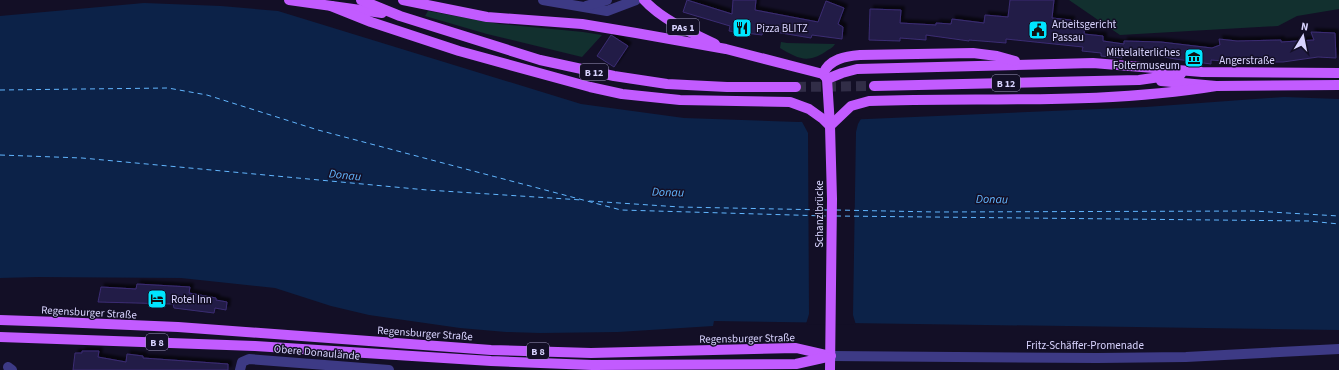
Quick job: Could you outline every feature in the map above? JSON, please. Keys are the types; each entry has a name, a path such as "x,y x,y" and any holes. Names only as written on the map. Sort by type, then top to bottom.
{"main road":[{"name":"B 12","path":"288,0 400,16"},
{"name":"B 12","path":"361,0 400,16 540,60 614,76 674,85 796,87"},
{"path":"403,0 487,17 510,20 582,24 726,49 828,76"},
{"name":"PAs 1","path":"644,0 657,12 672,21 726,49"},
{"name":"B 12","path":"331,6 371,22 459,51 590,87 629,95 680,100 795,102 809,109 830,126"},
{"name":"B 12","path":"973,53 997,56 1025,64 857,69 828,76 826,67 838,59 849,56 973,53"},
{"path":"1025,64 1093,63 1202,72"},
{"name":"B 12","path":"1139,80 1202,72"},
{"name":"Angerstraße","path":"1202,72 1339,72"},
{"name":"Schanzlbrücke","path":"828,76 832,199 830,370"},
{"name":"B 12","path":"874,86 1139,80 1216,86 1339,85"},
{"path":"830,126 851,106 869,100 1118,97 1180,92 1216,86"},
{"name":"Regensburger Straße","path":"0,320 178,328 491,350 591,353 796,348 831,356"},
{"name":"B 8","path":"0,337 139,341 314,349 491,361 592,365 796,364 831,356"}],"street":[{"path":"543,0 581,8 607,11 636,0"},
{"path":"581,8 607,0"},
{"name":"Fritz-Schäffer-Promenade","path":"831,356 1104,358 1186,357 1339,349"},
{"name":"Obere Donaulände","path":"242,365 253,359 389,370"}],"green space":[{"path":"1069,0 1339,0 1339,9 1297,16 1278,26 1120,35"},
{"path":"428,11 499,24 602,35 582,57 487,34 425,16"},
{"path":"781,42 835,44 819,56 807,59 792,55 780,48"}],"water":[{"name":"Donau","path":"144,3 221,6 278,11 581,104 684,118 798,122 1146,107 1284,97 1339,99 1339,330 714,321 713,326 618,332 506,332 460,328 369,315 331,306 275,288 181,278 0,278 0,16"}],"pier":[{"path":"862,117 856,132 853,315 856,325 806,324 809,314 808,133 801,120"}],"building":[{"path":"687,0 732,14 733,0 756,0 755,10 818,22 826,1 844,8 838,24 843,27 842,39 812,35 811,38 763,30 762,35 729,31 730,26 683,12"},
{"path":"1010,0 1054,0 1052,18 1071,20 1071,25 1085,26 1084,34 1103,36 1103,41 1124,44 1124,41 1161,42 1212,48 1220,45 1219,39 1237,41 1281,40 1281,42 1314,40 1311,32 1335,33 1336,58 1318,57 1283,62 1237,62 1211,60 1211,64 1160,56 1122,55 1122,58 1101,56 1101,53 1082,51 1083,47 1006,39 1006,43 969,41 926,35 926,40 900,38 900,41 869,40 870,9 901,10 900,23 936,25 936,23 951,24 952,19 984,23 985,15 1008,17"},
{"path":"611,35 628,46 614,67 597,56"},
{"name":"Rotel Inn","path":"137,284 190,287 189,293 216,298 216,300 227,302 226,310 215,308 214,313 174,308 173,304 98,302 101,287 136,289"},
{"path":"82,351 99,351 98,357 126,362 127,354 143,356 143,358 228,364 228,370 73,370 75,353 82,353"}],"ferry route":[{"path":"0,90 168,88 207,95 318,130 621,210 827,216"},
{"path":"0,155 82,158 427,190 582,200"},
{"path":"589,201 680,207 827,210"},
{"path":"836,210 936,212 1253,211 1339,216"},
{"path":"836,216 1309,221 1339,224"}],"tunnel":[{"path":"796,87 874,86"}],"place":[{"name":"Pizza BLITZ","path":"742,28"},
{"name":"Arbeitsgericht Passau","path":"1038,30"},
{"name":"Mittelalterliches Foltermuseum","path":"1194,58"},
{"name":"Rotel Inn","path":"157,299"}]}
